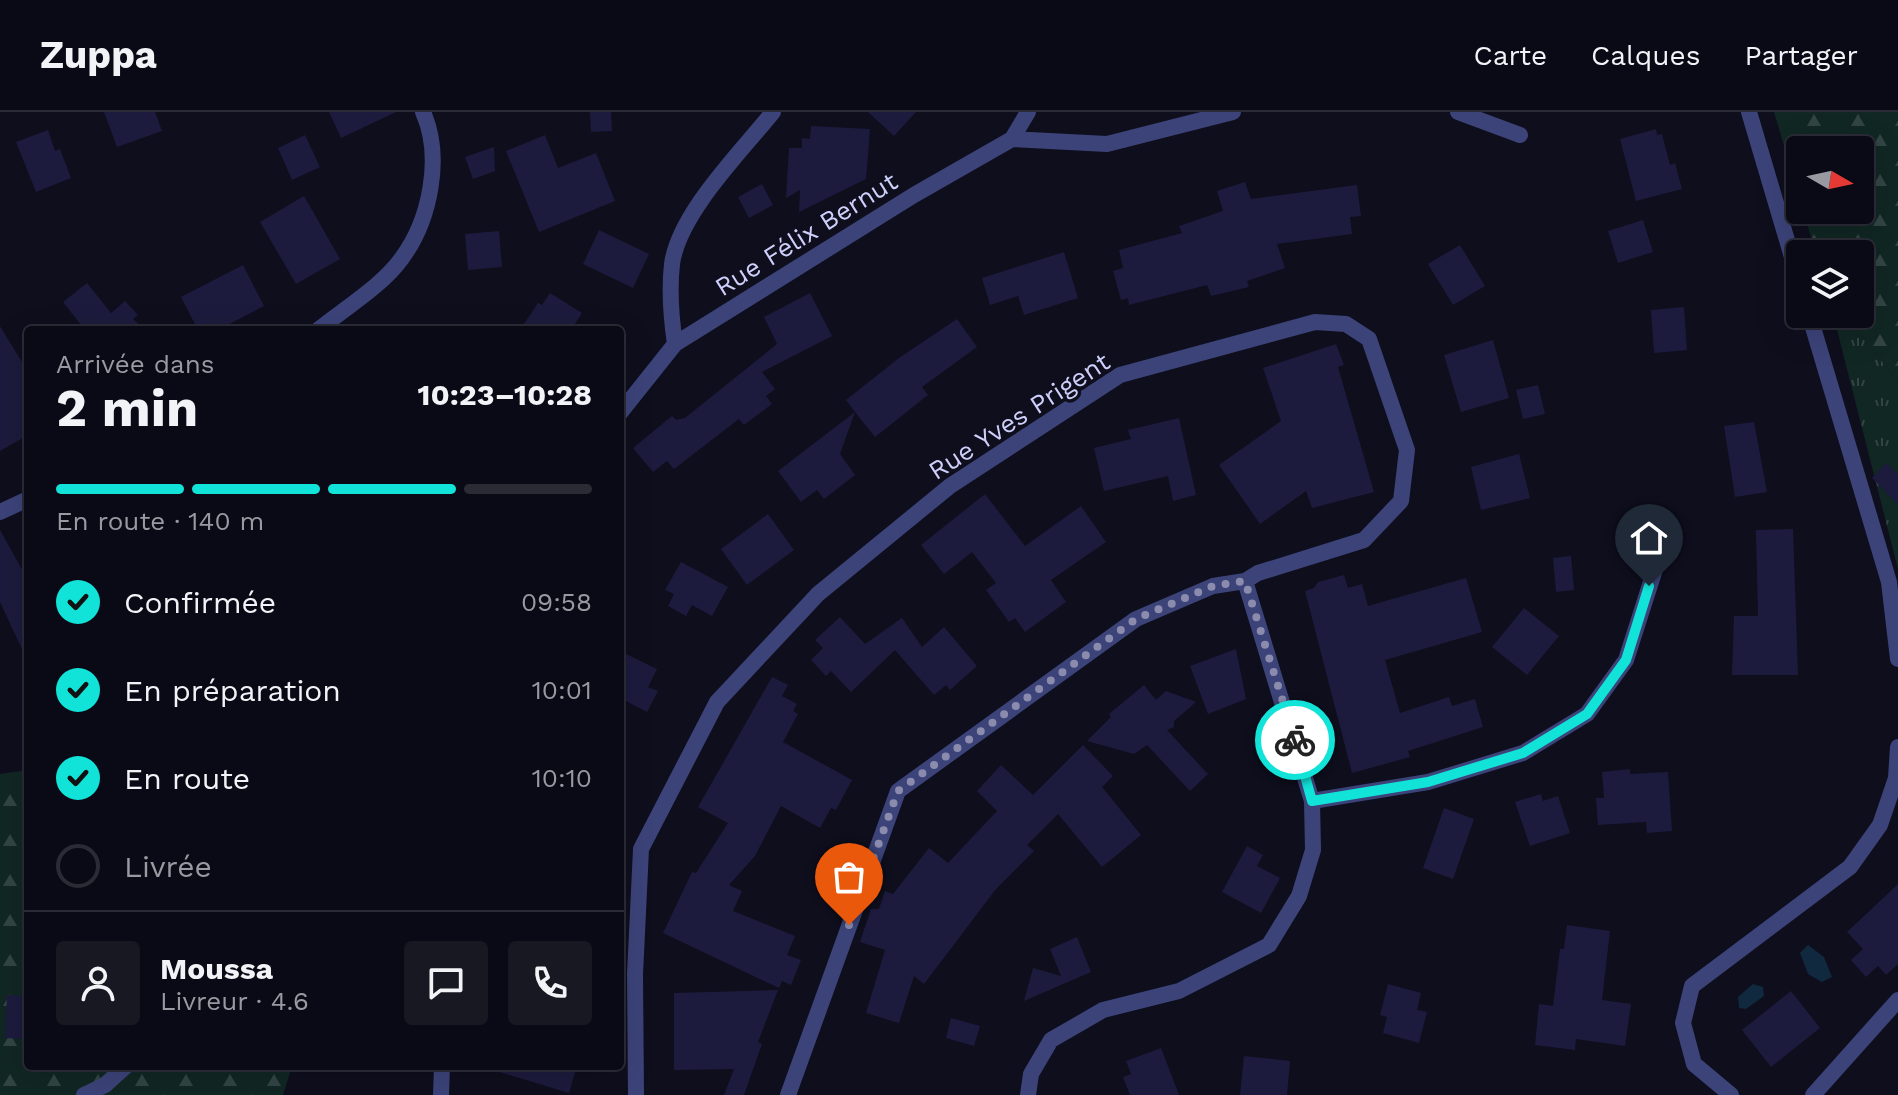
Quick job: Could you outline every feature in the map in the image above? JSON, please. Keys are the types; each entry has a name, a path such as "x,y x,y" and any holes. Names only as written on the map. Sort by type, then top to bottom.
{"street":[{"path":"323,326 402,259 425,215 433,163 423,112"},
{"path":"675,344 670,307 673,261 699,202 773,112"},
{"name":"Rue Félix Bernut","path":"624,408 675,344 914,195 1012,139 1028,112"},
{"path":"1012,139 1107,144 1233,112"},
{"path":"1458,112 1520,135"},
{"path":"1749,112 1787,240"},
{"name":"Rue Yves Prigent","path":"636,1095 635,974 641,849 717,702 818,594 950,486 1120,375 1315,322 1346,324 1369,339 1407,450 1401,501 1364,540 1258,573 1245,581 1213,586 1136,619 898,791 788,1095"},
{"path":"1813,328 1889,582 1898,659"},
{"path":"0,512 24,501"},
{"path":"1312,801 1428,782 1523,753 1587,714 1626,660 1657,563"},
{"path":"1028,1095 1031,1074 1051,1040 1103,1010 1179,991 1269,945 1303,884 1313,850 1312,801 1245,581"},
{"path":"1731,1095 1694,1064 1683,1023 1692,986 1850,867 1880,825 1896,778 1898,747"},
{"path":"1813,1095 1898,1000"},
{"path":"84,1095 105,1085 122,1070"},
{"path":"441,1095 442,1070"}],"green space":[{"path":"1774,112 1898,112 1898,381 1854,328 1874,328 1874,240 1812,240 1807,224 1874,224 1874,136 1786,136 1786,152"},
{"path":"1837,328 1854,328 1898,381 1898,569"},
{"path":"24,771 24,1070 291,1070 283,1095 0,1095 0,774"}],"water":[{"path":"1808,945 1824,957 1832,977 1822,982 1808,974 1800,953"},
{"path":"1753,984 1763,987 1764,996 1746,1009 1739,1008 1738,997"}],"building":[{"path":"104,112 155,112 162,131 117,147"},
{"path":"329,112 396,112 341,138"},
{"path":"590,112 611,112 612,131 591,132"},
{"path":"868,112 916,112 894,136"},
{"path":"811,126 870,129 866,179 799,212 800,190 786,198 789,148 802,148 802,138 810,139"},
{"path":"1656,129 1657,135 1662,134 1670,165 1675,163 1682,189 1636,201 1620,139"},
{"path":"48,130 55,151 60,149 71,178 36,192 16,142"},
{"path":"305,135 320,167 292,180 278,148"},
{"path":"545,135 558,168 596,153 615,201 539,232 506,151"},
{"path":"494,147 495,171 473,179 465,157"},
{"path":"1245,182 1251,199 1357,185 1361,216 1350,217 1352,234 1277,244 1285,268 1247,281 1249,287 1211,296 1207,285 1129,305 1128,298 1121,300 1113,271 1123,268 1119,250 1182,233 1179,226 1223,211 1217,191"},
{"path":"762,184 773,205 749,218 738,197"},
{"path":"304,196 340,259 296,284 260,222"},
{"path":"1643,220 1653,252 1618,263 1608,231"},
{"path":"599,230 649,254 633,288 583,264"},
{"path":"499,231 502,267 468,270 465,234"},
{"path":"1460,245 1485,286 1453,305 1428,264"},
{"path":"1064,252 1078,298 1024,315 1018,296 990,305 982,278"},
{"path":"243,265 264,306 226,326 196,326 181,297"},
{"path":"87,283 111,313 125,301 138,315 133,319 141,326 82,326 63,302"},
{"path":"550,293 582,313 574,326 523,326 538,303 542,305"},
{"path":"810,293 832,336 762,372 775,389 766,396 772,404 744,425 739,419 674,469 667,461 653,472 633,448 672,416 676,420 685,418 777,344 764,317"},
{"path":"1684,307 1687,350 1654,353 1651,310"},
{"path":"957,319 977,347 922,387 928,395 875,437 846,400 899,358"},
{"path":"0,326 24,365 24,437 0,451"},
{"path":"1493,340 1509,398 1461,412 1444,355"},
{"path":"1336,344 1344,365 1338,367 1374,492 1312,508 1306,491 1260,524 1219,465 1281,421 1263,368"},
{"path":"1538,385 1545,414 1523,419 1516,390"},
{"path":"855,412 840,454 855,475 824,499 817,490 801,502 778,471"},
{"path":"1179,418 1196,495 1173,501 1168,476 1104,491 1094,448 1131,439 1128,430"},
{"path":"1754,422 1767,492 1735,497 1724,426"},
{"path":"1519,454 1530,498 1481,510 1471,467"},
{"path":"1886,463 1898,474 1898,505 1872,478"},
{"path":"985,494 1025,546 1081,506 1106,542 1051,580 1066,602 1025,632 1015,618 1009,622 986,590 996,583 972,552 944,574 921,545"},
{"path":"768,514 794,550 747,585 721,549"},
{"path":"1793,529 1798,675 1732,675 1734,616 1758,616 1756,530"},
{"path":"0,530 24,573 24,653 0,602"},
{"path":"1571,556 1574,590 1556,592 1553,558"},
{"path":"681,562 728,587 712,616 692,605 686,616 668,606 674,594 665,590"},
{"path":"1344,575 1348,588 1362,584 1368,606 1466,578 1482,632 1385,660 1400,713 1449,697 1452,706 1475,699 1483,727 1408,751 1410,757 1352,773 1305,591 1314,588 1318,582"},
{"path":"1524,608 1559,636 1527,675 1492,647"},
{"path":"840,617 865,644 902,618 922,647 944,627 977,666 950,690 946,685 934,695 895,650 851,692 831,671 826,676 811,660 823,648 815,640"},
{"path":"1236,649 1246,699 1208,714 1190,666"},
{"path":"624,653 657,669 648,687 658,691 647,712 624,700"},
{"path":"772,677 788,685 782,696 797,704 793,711 798,714 783,742 852,780 836,810 831,808 820,828 781,806 755,856 729,885 742,891 733,911 795,936 787,955 801,960 791,985 782,981 779,988 663,933 692,872 696,873 728,823 698,807"},
{"path":"1144,685 1156,700 1166,691 1196,702 1174,721 1174,727 1167,730 1208,774 1190,791 1147,745 1134,754 1087,741 1111,717 1109,714"},
{"path":"1083,745 1113,776 1102,787 1141,835 1102,867 1058,814 1027,845 1034,851 996,889 924,984 914,976 899,1023 866,1013 885,950 860,942 871,909 879,909 885,891 893,894 929,848 948,863 997,811 977,791 1001,765 1033,795"},
{"path":"1630,769 1630,774 1668,772 1672,831 1647,833 1646,822 1598,825 1596,798 1604,798 1602,772"},
{"path":"1541,794 1543,801 1558,796 1570,833 1530,846 1515,802"},
{"path":"1444,808 1474,819 1453,879 1423,868"},
{"path":"1247,846 1263,855 1257,866 1280,878 1261,913 1222,892"},
{"path":"1898,884 1898,964 1886,975 1878,966 1866,977 1851,960 1863,949 1847,932"},
{"path":"1567,925 1610,931 1602,1000 1631,1004 1625,1046 1576,1039 1575,1050 1535,1045 1539,1004 1553,1006 1560,949 1564,949"},
{"path":"1077,937 1091,972 1024,1001 1033,968 1061,976 1050,949"},
{"path":"1388,984 1421,993 1417,1010 1427,1012 1419,1043 1383,1033 1387,1017 1380,1015"},
{"path":"778,990 758,1042 762,1044 744,1095 724,1095 734,1069 674,1070 674,993"},
{"path":"1791,991 1820,1028 1771,1067 1742,1030"},
{"path":"7,995 24,996 24,1039 5,1038"},
{"path":"951,1018 980,1026 974,1046 946,1038"},
{"path":"1161,1048 1179,1095 1130,1095 1123,1077 1131,1074 1126,1061"},
{"path":"1244,1056 1290,1061 1287,1095 1240,1095"},
{"path":"496,1070 576,1070 569,1093"}],"way so far":[{"path":"849,925 898,791 1136,619 1213,586 1245,581 1295,740"}],"route":[{"path":"1295,740 1312,801 1428,782 1523,753 1587,714 1626,660 1649,586"}]}
